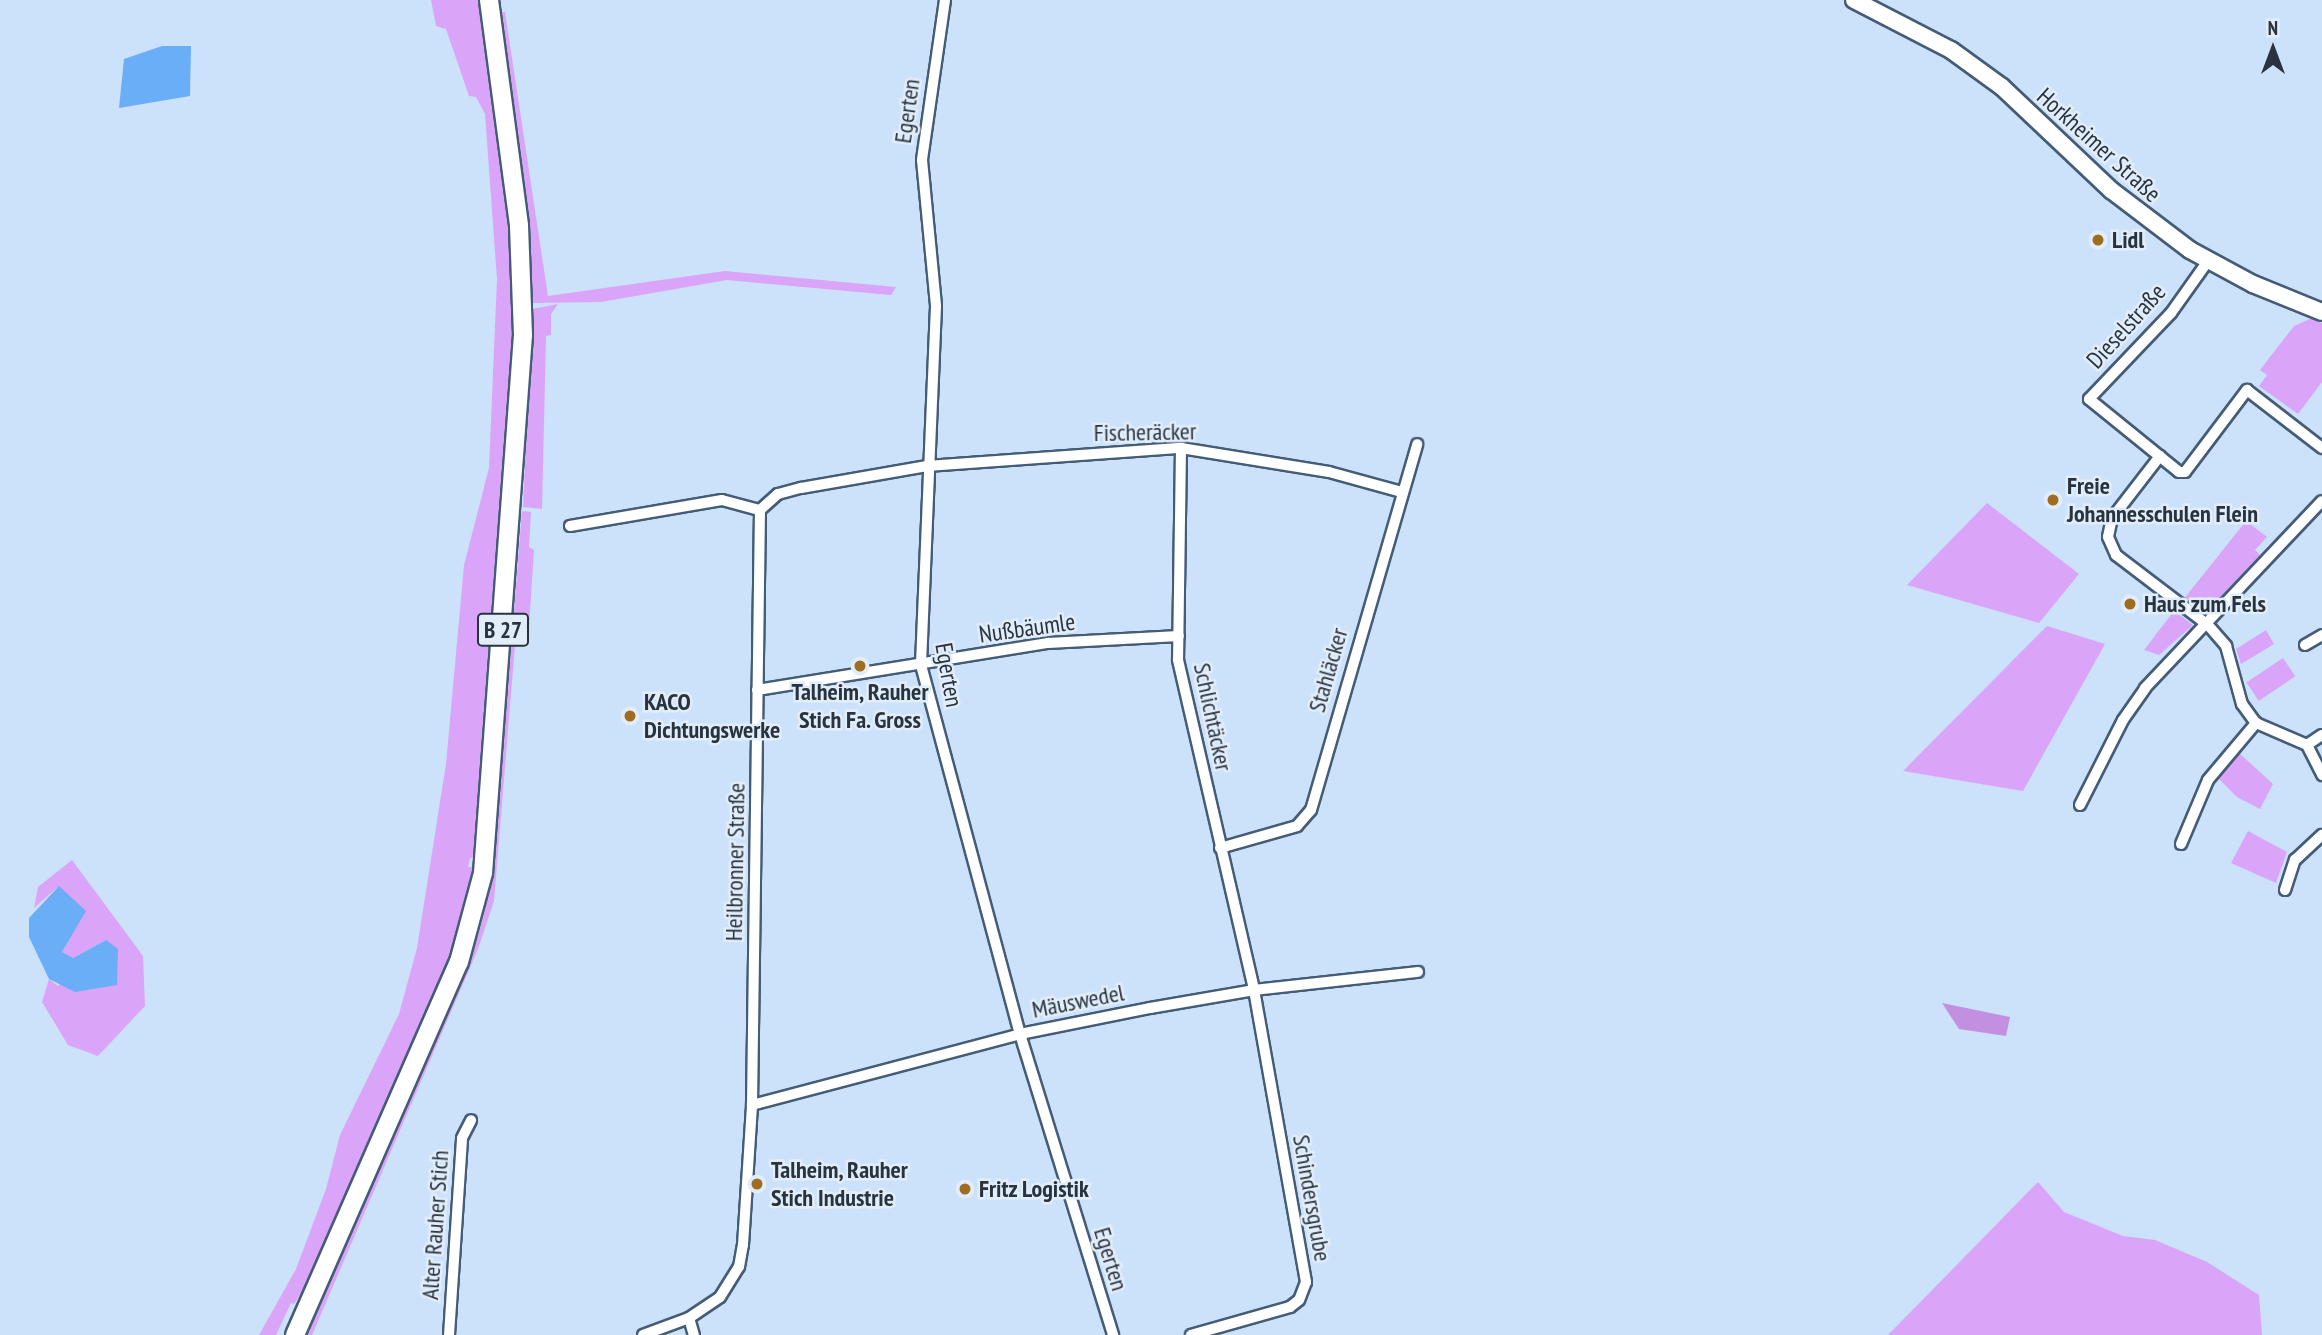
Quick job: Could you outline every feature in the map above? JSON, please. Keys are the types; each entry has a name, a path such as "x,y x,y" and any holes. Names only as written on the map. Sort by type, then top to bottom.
{"main road":[{"name":"B 27","path":"295,1335 459,962 483,873 523,335 519,225 489,0"},
{"name":"Horkheimer Straße","path":"1854,0 1951,50 2002,87 2111,190 2208,261 2322,312"}],"street":[{"name":"Egerten","path":"945,0 922,160 936,306 927,466 921,665 1020,1034 1113,1335"},
{"name":"Dieselstraße","path":"2208,261 2171,313 2089,399 2160,456 2185,472 2247,390 2322,448"},
{"name":"Stahläcker","path":"1220,848 1297,826 1311,810 1417,444"},
{"name":"Fischeräcker","path":"927,466 1181,448 1329,472 1402,492"},
{"name":"Schlichtäcker","path":"1181,448 1178,660 1254,990"},
{"path":"2160,456 2112,518 2108,537 2116,555 2208,625 2226,646 2242,704 2256,723 2307,745 2322,775"},
{"path":"570,526 722,500 760,509 778,494 800,488 927,466"},
{"path":"2080,805 2123,720 2145,688 2208,625 2322,501"},
{"name":"Heilbronner Straße","path":"643,1335 689,1318 720,1297 740,1267 752,1104 760,509"},
{"path":"2305,645 2322,635"},
{"name":"Nußbäumle","path":"757,690 1048,643 1179,636"},
{"path":"2181,844 2208,780 2256,723"},
{"path":"2307,745 2322,735"},
{"path":"2285,890 2295,860 2322,835"},
{"name":"Mäuswedel","path":"752,1104 1020,1034 1254,990 1418,972"},
{"name":"Schindersgrube","path":"1191,1335 1290,1307 1299,1300 1306,1282 1254,990"},
{"name":"Alter Rauher Stich","path":"449,1335 462,1138 471,1119"},
{"path":"689,1318 694,1335"}],"shaded area":[{"path":"431,0 484,0 506,154 518,329 480,858 470,858 468,867 479,867 470,917 320,1264 294,1304 291,1303 276,1335 259,1335 296,1269 326,1189 340,1135 399,1014 417,948 446,764 464,565 489,468 497,279 485,114 476,97 469,96 446,29 436,26"},
{"path":"500,12 505,12 548,296 725,271 896,287 891,295 727,280 601,302 533,303 519,141"},
{"path":"558,304 551,314 551,335 546,336 542,509 523,507 532,309"},
{"path":"2312,318 2322,323 2322,382 2298,414 2259,386 2267,375 2260,370 2294,326"},
{"path":"1987,503 2079,574 2039,623 1907,585"},
{"path":"522,511 531,512 529,547 534,550 529,626 526,639 516,633 494,901 478,949 312,1335 307,1335 473,952 483,919 494,858"},
{"path":"2246,521 2267,537 2255,550 2260,555 2203,616 2183,600"},
{"path":"2174,611 2193,625 2159,655 2144,650"},
{"path":"2047,626 2105,644 2023,791 1903,771"},
{"path":"2266,630 2274,644 2241,664 2236,649"},
{"path":"2283,658 2295,676 2259,701 2247,683"},
{"path":"2238,752 2273,784 2260,809 2237,797 2217,777"},
{"path":"2248,831 2287,852 2276,883 2231,863"},
{"path":"72,860 143,956 145,1006 98,1056 68,1045 42,1002 49,979 58,986 106,940 73,958 62,952 76,927 59,886 34,908 38,887"},
{"path":"1942,1003 2010,1017 2006,1036 1959,1029"},
{"path":"2038,1182 2064,1212 2123,1236 2155,1240 2207,1262 2259,1295 2262,1335 1888,1335"}],"water":[{"path":"162,46 191,46 190,96 119,108 124,59"},
{"path":"59,886 86,911 62,952 73,958 106,940 118,949 117,985 75,992 49,979 29,937 29,918"}],"place":[{"name":"Lidl","path":"2098,240"},
{"name":"Freie Johannesschulen Flein","path":"2053,500"},
{"name":"Haus zum Fels","path":"2130,604"},
{"name":"Talheim, Rauher Stich Fa. Gross","path":"860,666"},
{"name":"KACO Dichtungswerke","path":"630,716"},
{"name":"Talheim, Rauher Stich Industrie","path":"757,1184"},
{"name":"Fritz Logistik","path":"965,1189"}]}
